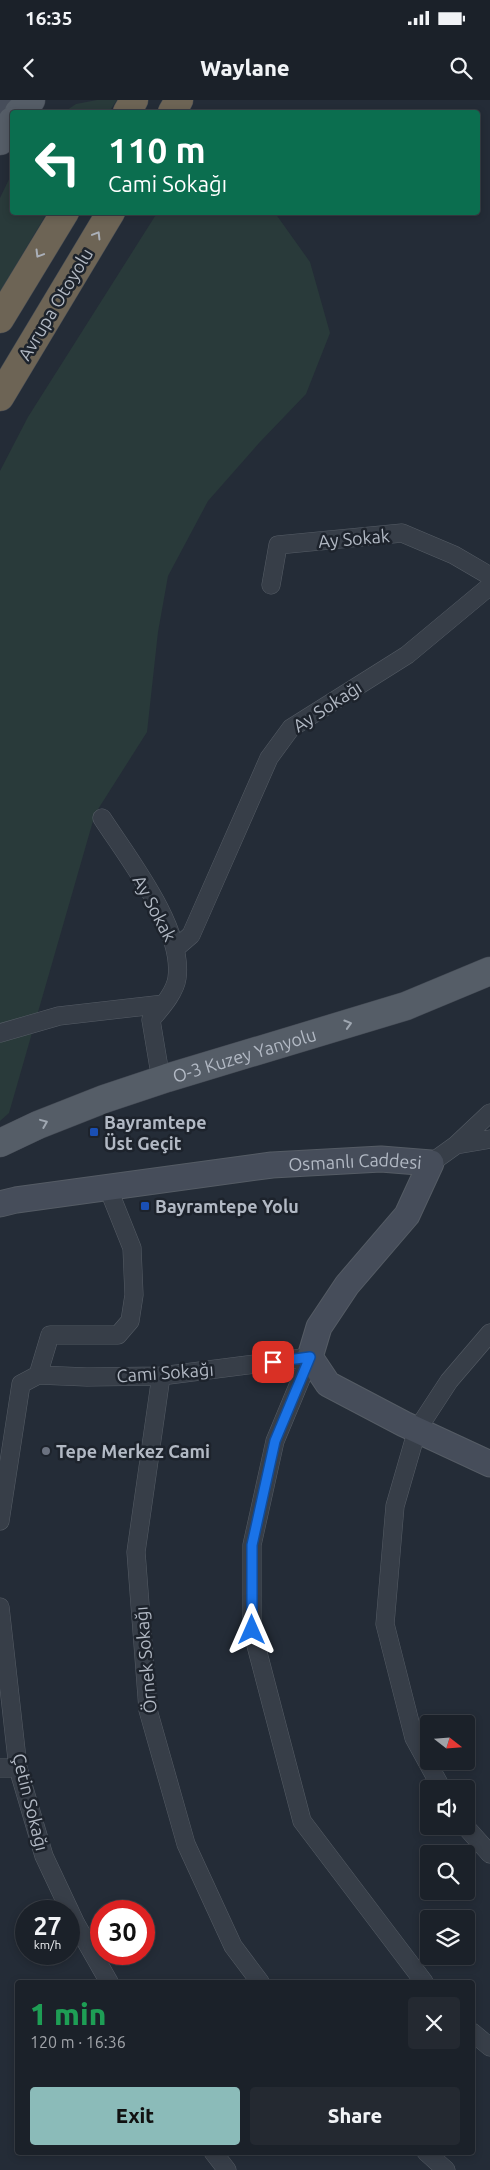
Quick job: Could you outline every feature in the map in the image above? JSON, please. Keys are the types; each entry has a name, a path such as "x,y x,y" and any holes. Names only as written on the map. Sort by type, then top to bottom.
{"highway":[{"path":"0,319 63,215"},
{"name":"Avrupa Otoyolu","path":"0,397 108,215"}],"main road":[{"path":"21,110 31,100"},
{"path":"0,141 10,124"},
{"name":"O-3 Kuzey Yanyolu","path":"0,1143 38,1125 104,1099 406,1006 490,971"},
{"name":"Osmanlı Caddesi","path":"5,1200 272,1165 381,1159 431,1162 407,1215 347,1285 319,1327 310,1357"},
{"path":"310,1357 328,1384 417,1430 490,1464"}],"street":[{"name":"Ay Sokak","path":"271,585 278,545 402,533 454,555 490,576"},
{"name":"Ay Sokağı","path":"176,948 190,935 269,758 291,728 407,655 490,586"},
{"name":"Ay Sokak","path":"102,818 155,900 176,948 177,979 164,1004 151,1020 161,1080"},
{"path":"0,1033 59,1016 164,1004"},
{"path":"431,1162 456,1145 490,1113"},
{"path":"456,1145 490,1139"},
{"path":"0,1521 21,1384 38,1375 50,1335 118,1336 130,1321 134,1295 132,1248 108,1188"},
{"path":"437,1780 414,1738 384,1624 394,1506 417,1430 449,1381 490,1333"},
{"path":"310,1357 275,1441 252,1545 252,1630 302,1821 422,1980"},
{"name":"Cami Sokağı","path":"38,1375 87,1377 160,1376 310,1357"},
{"name":"Örnek Sokağı","path":"160,1376 136,1552 148,1710 186,1844 233,1946 258,1980"},
{"name":"Çetin Sokağı","path":"0,1607 18,1768 44,1856 76,1924 108,1980"},
{"path":"0,1768 18,1768"},
{"path":"473,1835 490,1854"},
{"path":"475,2034 490,2046"},
{"path":"216,2155 227,2170"},
{"path":"429,2155 446,2170"}],"shaded area":[{"path":"97,100 117,100 110,110 67,110 76,104"},
{"path":"10,177 10,215 46,215 0,292 0,198"},
{"path":"156,215 276,215 310,262 330,333 306,394 259,443 208,501 168,576 158,632 147,732 95,814 9,1113 0,1121 0,471 28,417"}],"place":[{"name":"Bayramtepe Üst Geçit","path":"94,1132"},
{"name":"Bayramtepe Yolu","path":"145,1206"},
{"name":"Tepe Merkez Cami","path":"46,1451"}],"route":[{"path":"252,1630 252,1545 275,1441 310,1357 273,1362"}]}
